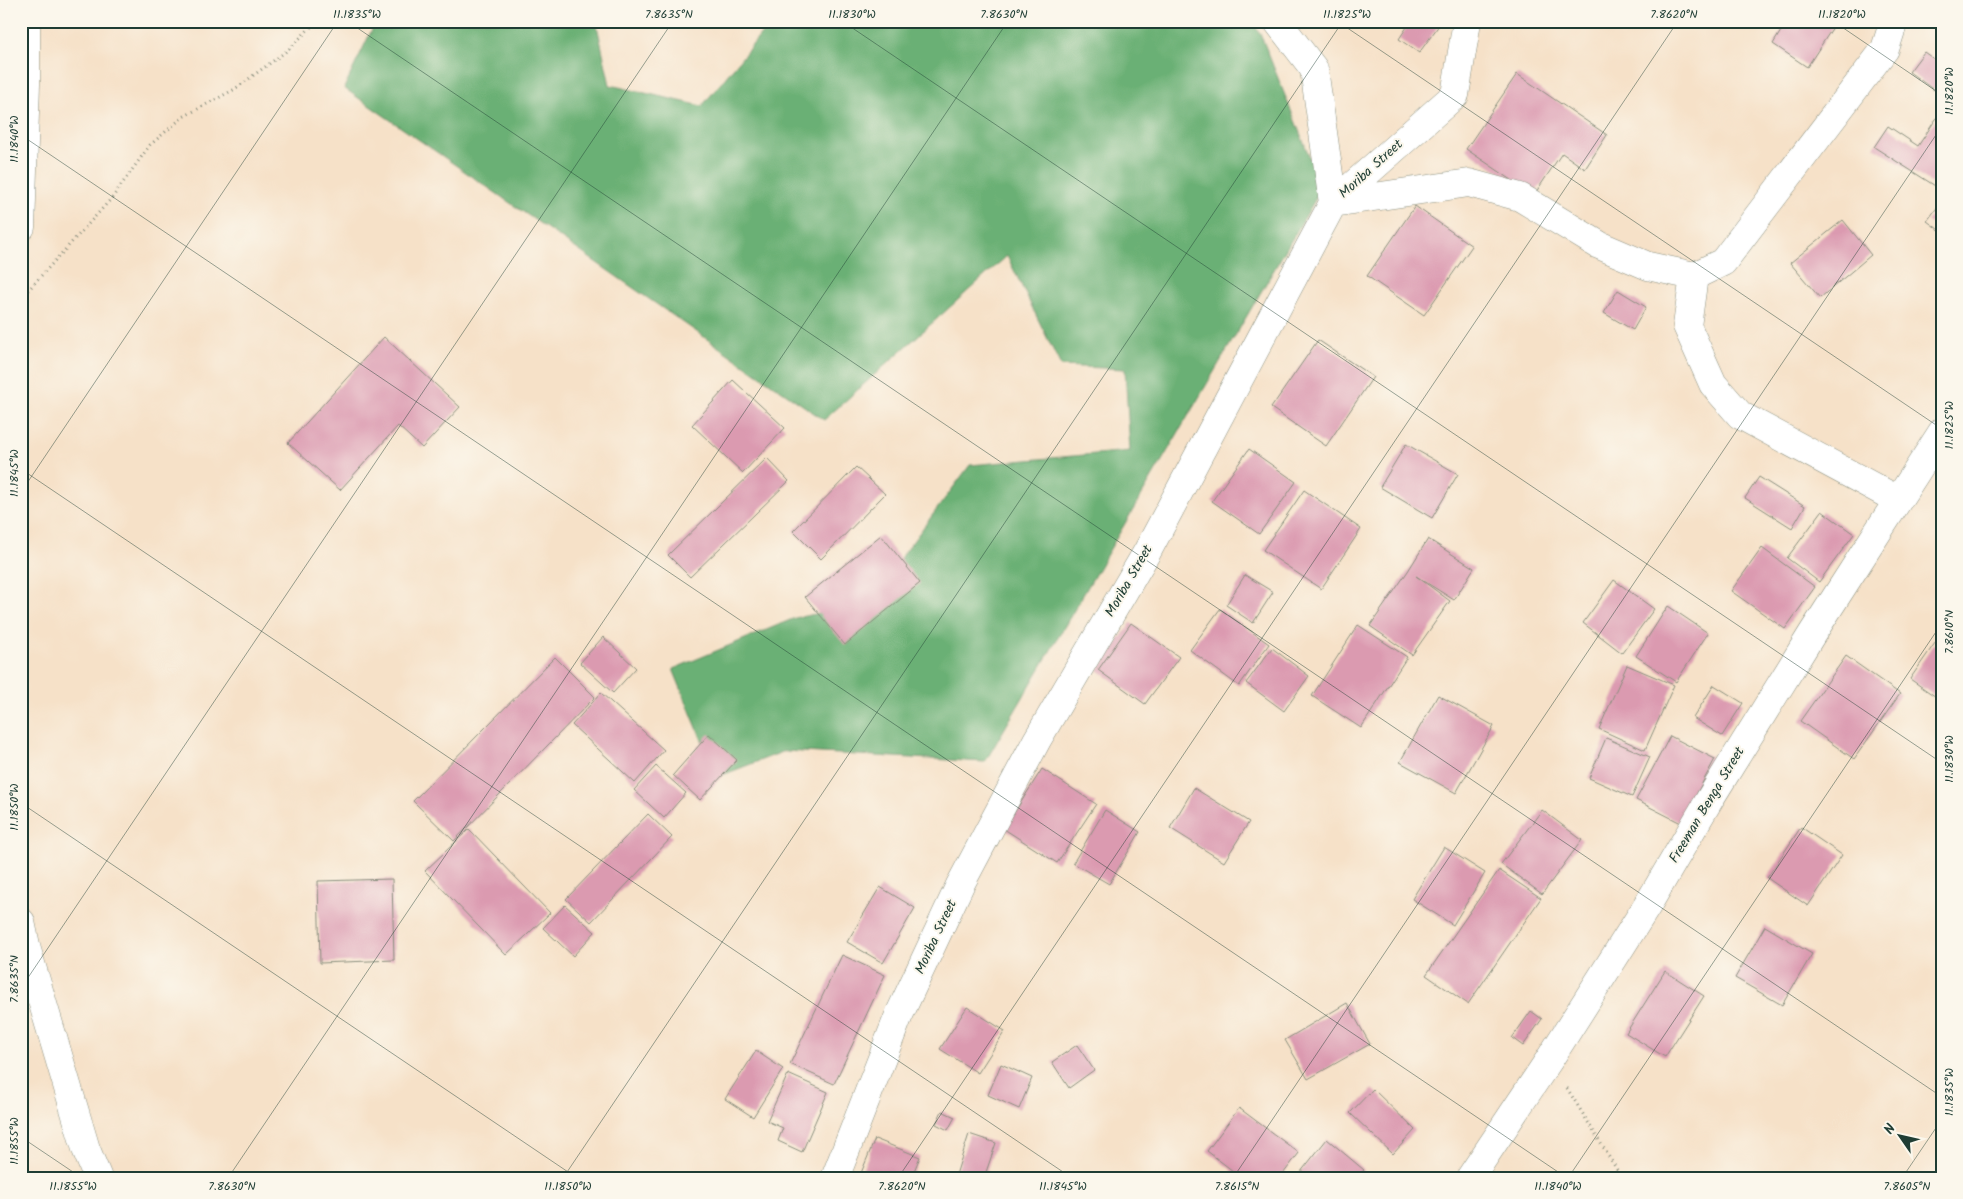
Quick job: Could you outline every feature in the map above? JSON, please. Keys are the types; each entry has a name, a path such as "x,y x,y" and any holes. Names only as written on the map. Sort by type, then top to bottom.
{"street":[{"path":"21,227 26,84 26,21"},
{"path":"1277,21 1314,69 1333,203 1469,183 1520,198 1599,245 1640,262 1694,276 1723,262 1885,49 1894,21"},
{"name":"Moriba Street","path":"835,1178 899,1015 960,885 1037,740 1147,552 1333,203 1455,95 1467,21"},
{"path":"1694,276 1686,326 1713,384 1740,415 1898,500"},
{"name":"Freeman Benga Street","path":"1470,1178 1549,1060 1647,906 1711,797 1802,650 1942,432"},
{"path":"21,922 27,950 86,1149 98,1178"}],"path":[{"path":"21,298 112,198 150,145 183,118 236,89 288,50 317,21"},
{"path":"1549,1060 1622,1178"}],"green space":[{"path":"376,21 596,21 610,85 702,106 772,21 1250,21 1260,33 1322,188 985,762 785,751 717,777 673,669 795,618 866,604 970,465 1130,451 1125,369 1061,366 1007,256 824,420 344,88"}],"building":[{"path":"1411,21 1442,21 1419,53 1399,39"},
{"path":"1787,21 1837,21 1807,67 1773,44"},
{"path":"1924,52 1942,65 1942,80 1934,90 1909,72"},
{"path":"1517,74 1607,135 1585,169 1562,153 1534,195 1466,149"},
{"path":"1942,110 1942,187 1940,189 1874,147 1888,126 1918,146"},
{"path":"1942,201 1942,232 1927,221"},
{"path":"1415,206 1472,246 1424,315 1367,276"},
{"path":"1843,220 1871,255 1820,298 1790,263"},
{"path":"1618,290 1646,307 1633,330 1604,313"},
{"path":"384,337 460,407 422,448 398,426 340,490 288,443"},
{"path":"1318,340 1373,377 1326,446 1271,408"},
{"path":"733,380 785,428 743,473 692,425"},
{"path":"1406,444 1458,474 1432,518 1380,487"},
{"path":"1249,449 1296,482 1259,534 1212,501"},
{"path":"767,458 789,481 690,577 668,555"},
{"path":"856,467 885,494 821,559 793,531"},
{"path":"1759,477 1805,506 1792,528 1745,498"},
{"path":"1304,490 1361,529 1321,589 1263,550"},
{"path":"1822,511 1854,534 1819,582 1787,558"},
{"path":"881,535 920,583 845,645 805,597"},
{"path":"1428,539 1474,568 1454,600 1416,576 1450,601 1412,655 1370,626"},
{"path":"1762,548 1815,587 1785,629 1731,591"},
{"path":"1245,575 1273,592 1253,623 1226,605"},
{"path":"1614,580 1654,609 1622,653 1583,623"},
{"path":"1668,606 1708,633 1676,682 1636,656"},
{"path":"1220,609 1269,644 1239,686 1190,650"},
{"path":"1131,623 1179,657 1145,704 1098,670"},
{"path":"1358,625 1407,657 1361,728 1312,696"},
{"path":"1942,633 1942,701 1910,679"},
{"path":"603,637 636,668 613,693 580,663"},
{"path":"1272,648 1309,676 1284,711 1246,683"},
{"path":"1846,656 1900,694 1854,759 1800,721"},
{"path":"555,657 595,697 454,841 413,801"},
{"path":"1627,665 1674,685 1645,750 1599,729"},
{"path":"1714,685 1743,703 1722,736 1693,718"},
{"path":"601,693 664,750 635,783 572,725"},
{"path":"1438,695 1494,726 1456,793 1400,762"},
{"path":"709,734 737,760 700,800 673,775"},
{"path":"1670,736 1715,759 1681,823 1636,800"},
{"path":"1606,738 1650,757 1632,797 1589,778"},
{"path":"656,766 686,793 664,818 634,790"},
{"path":"1042,769 1096,804 1057,863 1004,829"},
{"path":"1194,788 1249,822 1224,862 1170,828"},
{"path":"1105,810 1140,832 1109,884 1073,863"},
{"path":"1542,810 1582,840 1542,894 1501,864"},
{"path":"648,814 672,837 591,922 566,899"},
{"path":"1801,827 1842,855 1808,906 1767,878"},
{"path":"469,829 550,913 506,955 425,871"},
{"path":"1444,847 1485,873 1453,925 1412,899"},
{"path":"1499,870 1541,898 1468,1004 1426,975"},
{"path":"392,879 394,960 320,963 318,881"},
{"path":"880,887 915,908 883,963 847,942"},
{"path":"565,905 595,932 573,956 543,928"},
{"path":"1765,926 1812,954 1782,1005 1735,978"},
{"path":"842,955 885,975 834,1084 790,1064"},
{"path":"1665,971 1704,996 1665,1057 1626,1033"},
{"path":"1347,1003 1370,1044 1308,1079 1285,1040"},
{"path":"967,1007 1005,1031 978,1073 940,1049"},
{"path":"1531,1011 1542,1019 1523,1046 1512,1038"},
{"path":"1077,1045 1094,1070 1069,1088 1052,1062"},
{"path":"756,1051 783,1069 753,1117 725,1099"},
{"path":"1001,1064 1032,1078 1019,1109 988,1095"},
{"path":"788,1074 828,1092 802,1152 778,1141 783,1128 767,1121"},
{"path":"1373,1089 1415,1130 1393,1154 1350,1113"},
{"path":"1239,1108 1299,1153 1280,1178 1228,1178 1233,1171 1207,1151"},
{"path":"942,1111 955,1117 948,1130 936,1124"},
{"path":"969,1134 996,1143 984,1178 955,1178"},
{"path":"875,1139 920,1157 911,1178 859,1178"},
{"path":"1327,1139 1364,1170 1357,1178 1296,1178"}]}
